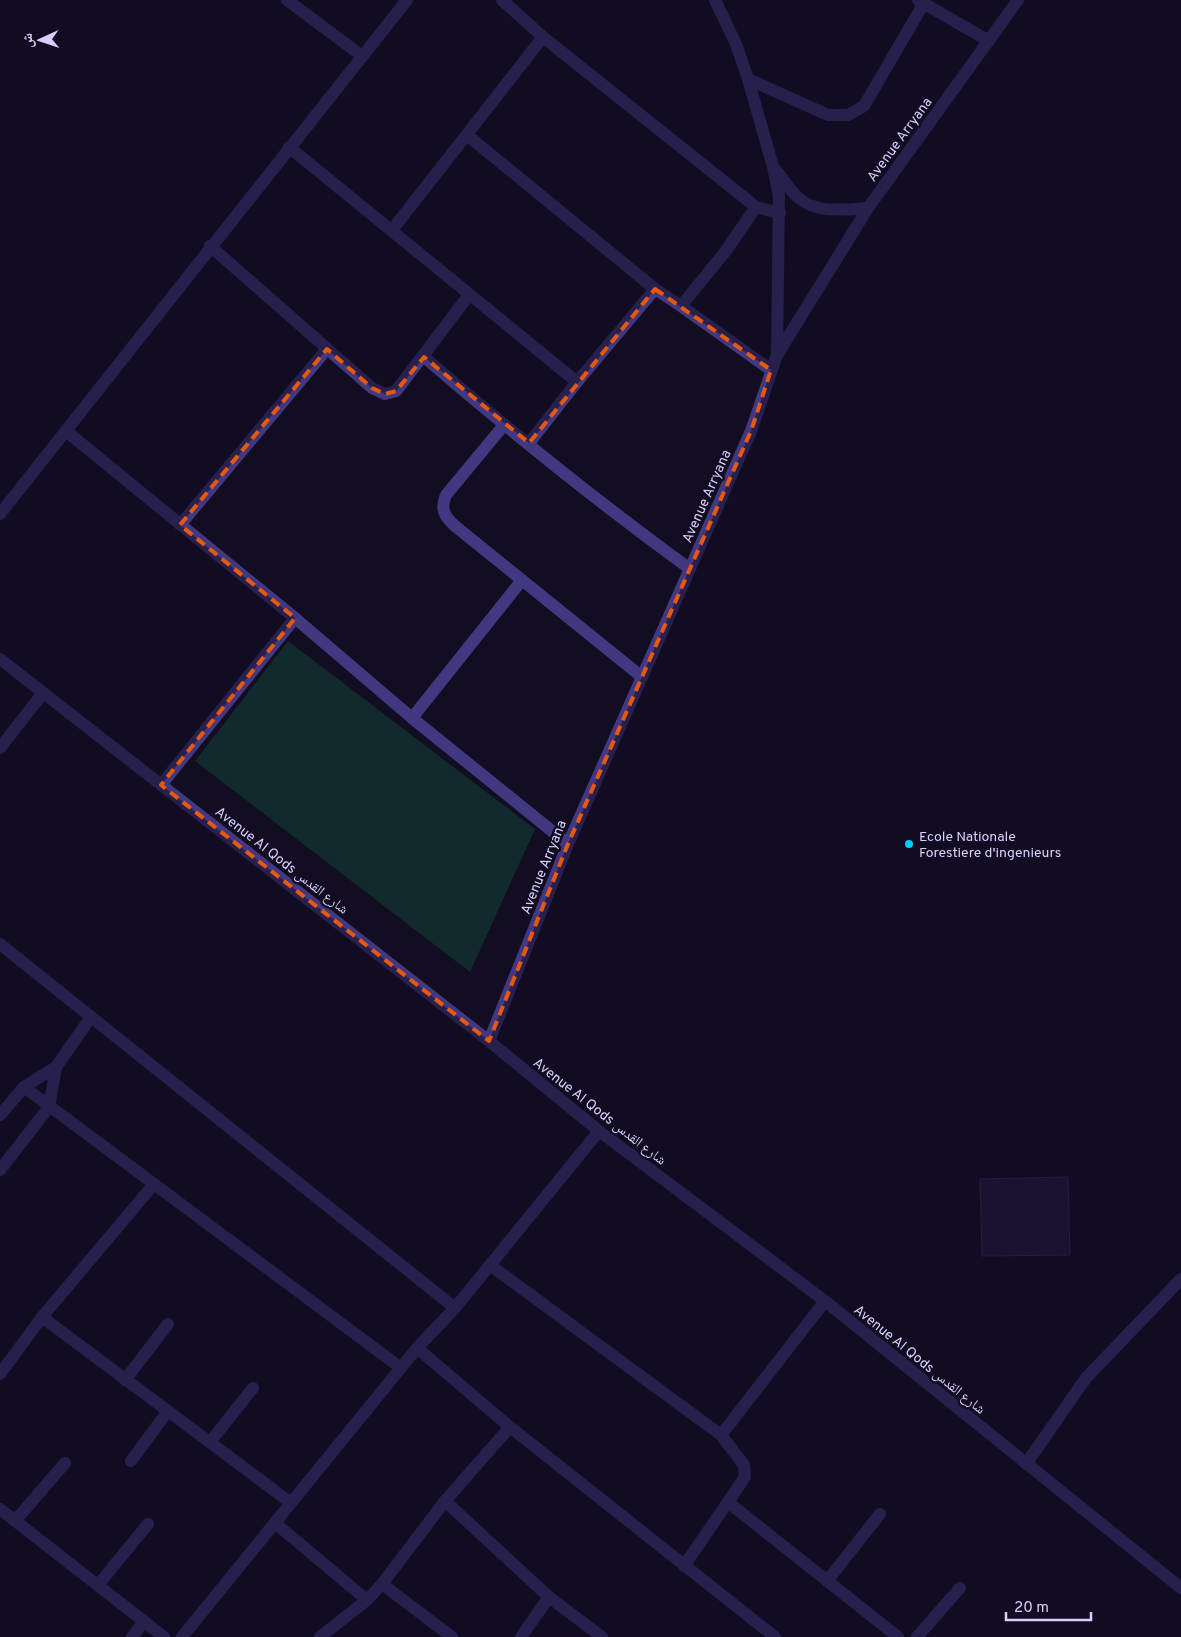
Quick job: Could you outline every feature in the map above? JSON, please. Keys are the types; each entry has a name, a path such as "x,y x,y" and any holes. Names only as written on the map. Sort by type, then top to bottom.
{"street":[{"path":"287,0 362,56"},
{"path":"0,514 289,146 407,0"},
{"path":"502,0 543,37 756,207 780,213"},
{"path":"715,0 736,44 773,167 780,213 777,355"},
{"name":"Avenue Arryana","path":"489,1041 568,844 751,432 777,355 868,208 1018,0"},
{"path":"748,79 828,115 848,115 864,106 921,1 989,41"},
{"path":"392,230 543,37"},
{"path":"466,135 655,289 771,370"},
{"path":"289,146 577,382"},
{"path":"773,167 800,200 828,209 868,208"},
{"path":"681,306 725,252 756,207"},
{"path":"210,246 372,388 385,394 396,391 424,357 469,295"},
{"path":"529,444 577,382 655,289"},
{"path":"180,525 328,349"},
{"path":"424,357 504,425 630,525 690,569"},
{"path":"504,425 446,495 442,511 455,526 642,677"},
{"path":"66,431 296,618 412,718 568,844"},
{"path":"412,718 522,580"},
{"path":"161,785 296,618"},
{"name":"Avenue Al Qods شارع القدس","path":"0,659 489,1041 599,1131 825,1301 1181,1588"},
{"path":"0,748 43,693"},
{"path":"0,944 455,1308"},
{"path":"0,1115 5,1099 56,1067 91,1017"},
{"path":"0,1170 49,1107 56,1067"},
{"path":"24,1086 49,1107 401,1368"},
{"path":"182,1637 417,1348 455,1308 599,1131"},
{"path":"0,1374 42,1317 154,1184"},
{"path":"490,1265 722,1435 737,1453 746,1471 745,1476 729,1503 684,1566"},
{"path":"1026,1464 1086,1378 1181,1280"},
{"path":"722,1435 825,1301"},
{"path":"42,1317 291,1504"},
{"path":"125,1380 168,1324"},
{"path":"417,1348 510,1427 775,1637"},
{"path":"210,1442 253,1388"},
{"path":"131,1461 168,1411"},
{"path":"320,1637 367,1600 382,1584 445,1501 510,1427"},
{"path":"15,1521 65,1464"},
{"path":"445,1501 549,1597 602,1637"},
{"path":"729,1503 898,1637"},
{"path":"0,1509 164,1637"},
{"path":"827,1581 880,1514"},
{"path":"275,1523 367,1600"},
{"path":"98,1585 148,1524"},
{"path":"382,1584 452,1637"},
{"path":"917,1637 960,1588"},
{"path":"521,1637 549,1597"},
{"path":"132,1637 144,1622"}],"highlighted area":[{"path":"655,289 771,370 751,431 568,844 489,1041 161,785 295,618 180,525 327,349 372,388 385,394 396,391 424,357 529,443"}],"green space":[{"path":"288,641 535,829 470,972 195,761"}],"building":[{"path":"1068,1177 1070,1255 982,1256 980,1179"}],"place":[{"name":"Ecole Nationale Forestiere d'ingenieurs","path":"909,844"}]}
